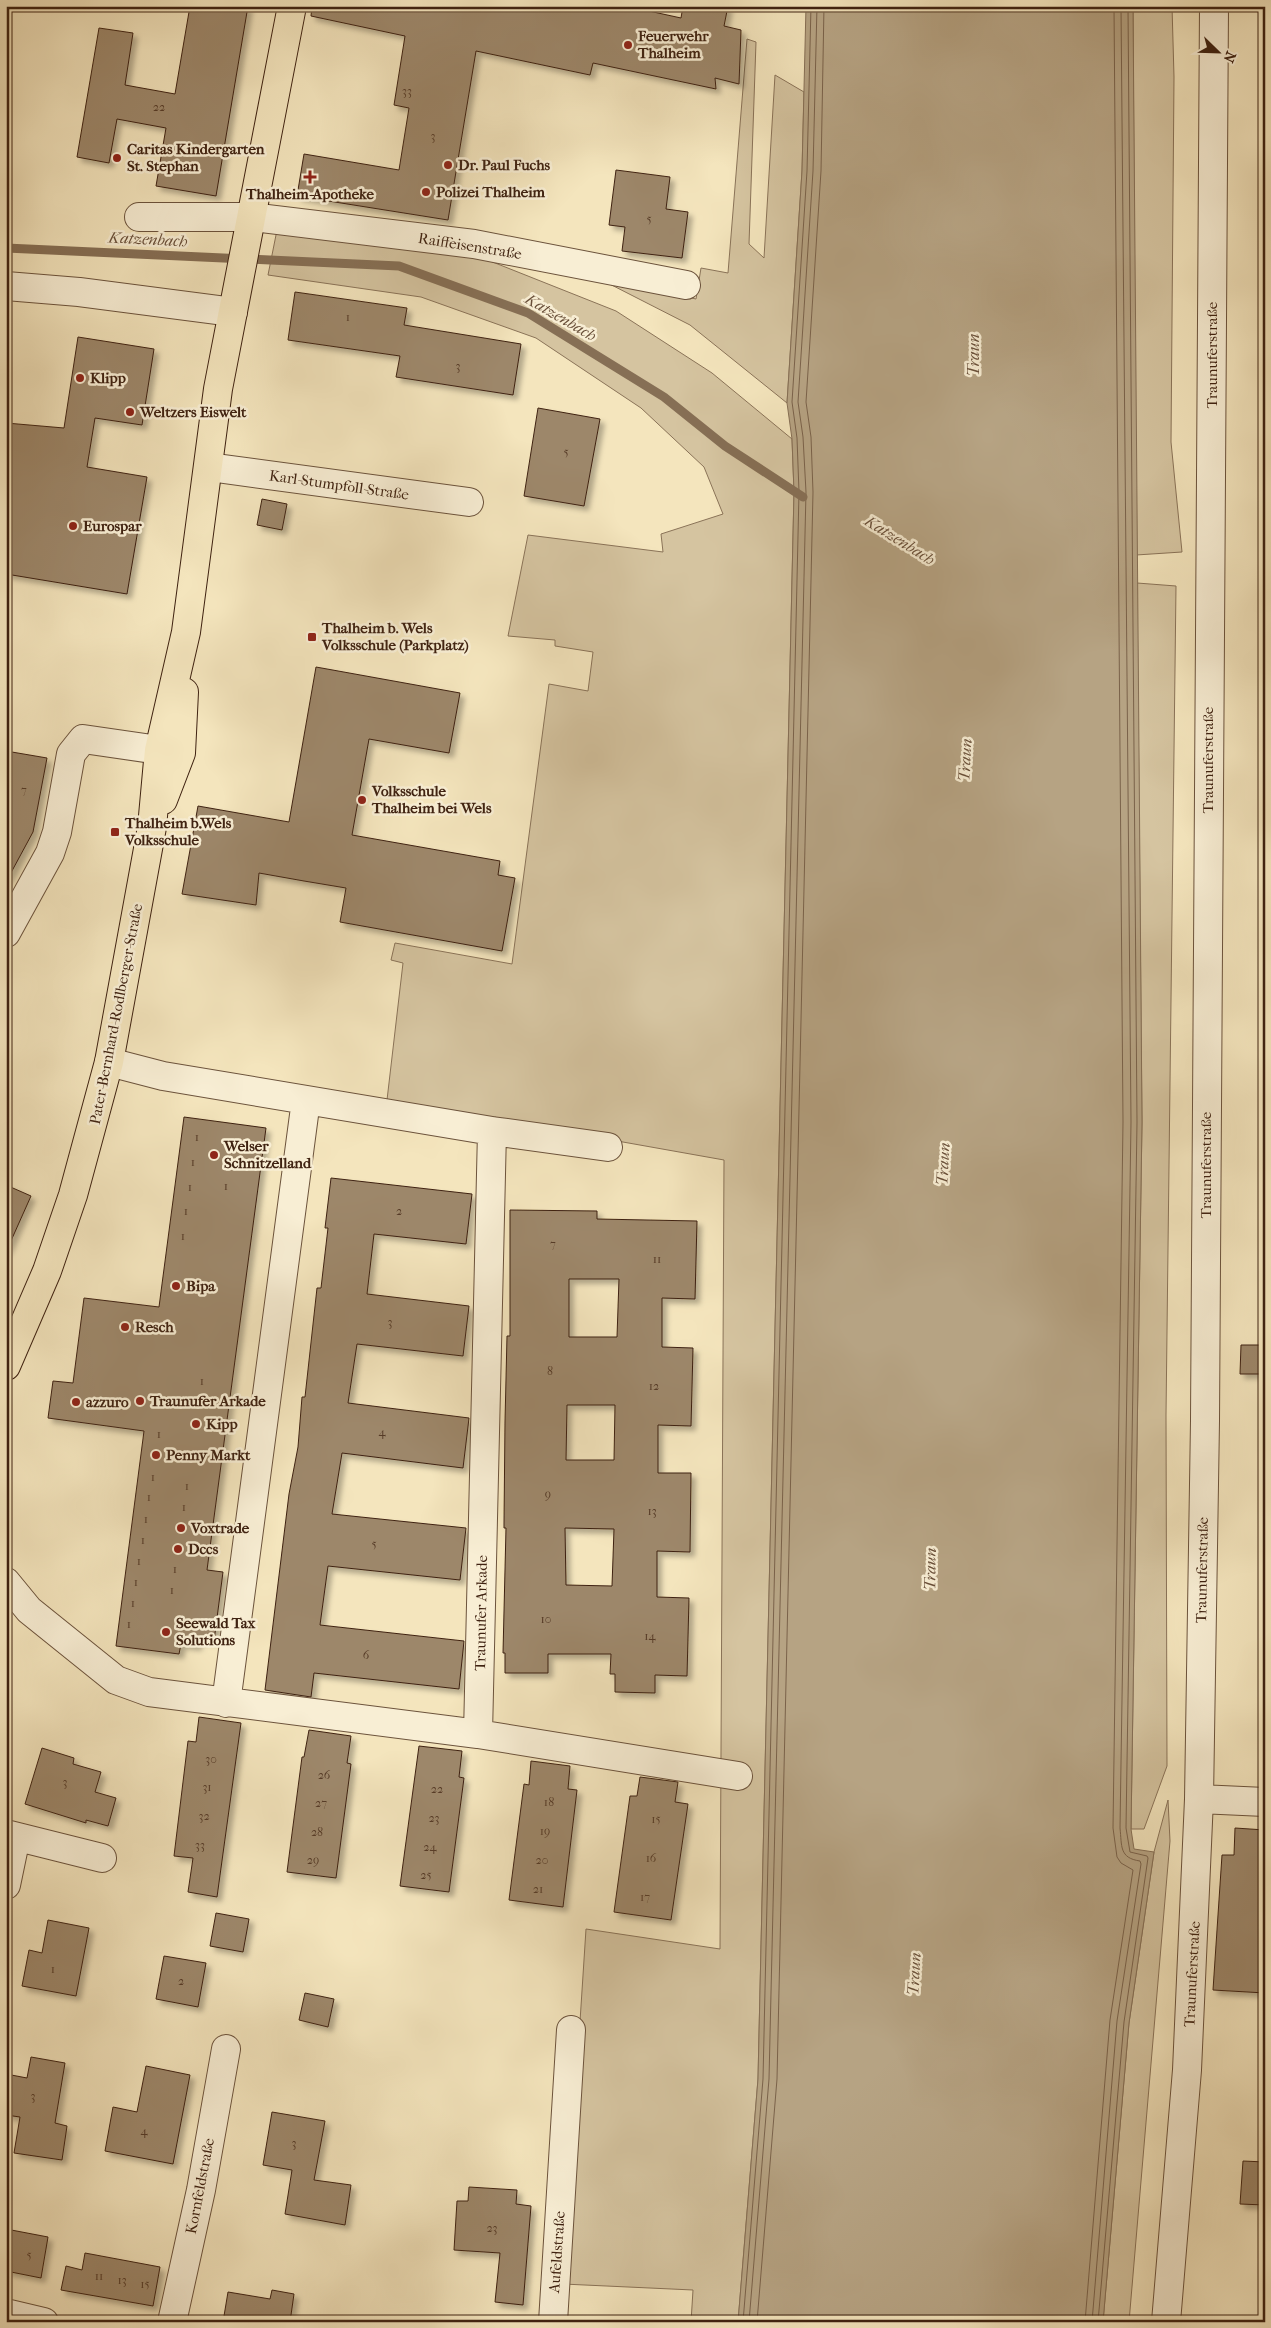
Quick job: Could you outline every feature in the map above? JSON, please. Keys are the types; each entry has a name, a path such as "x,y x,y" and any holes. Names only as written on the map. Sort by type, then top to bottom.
{"main road":[{"name":"Pater-Bernhard-Rodlberger-Straße","path":"6,1366 48,1271 93,1129 110,1062 152,827 158,750 186,632 218,389 292,6"},
{"name":"Pater-Bernhard-Rodlberger-Straße","path":"152,827 181,753 186,632"}],"street":[{"name":"Traunuferstraße","path":"1166,2322 1187,2070 1199,1799 1205,1421 1214,6"},
{"name":"Raiffeisenstraße","path":"138,217 252,217 474,244 686,285"},
{"path":"6,286 80,292 233,312"},
{"name":"Karl-Stumpfoll-Straße","path":"209,467 469,502"},
{"path":"6,933 50,853 57,832 71,754 83,739 158,750"},
{"path":"110,1062 163,1076 492,1131 608,1147"},
{"path":"226,1703 306,1100"},
{"name":"Traunufer Arkade","path":"478,1734 492,1131"},
{"path":"6,1582 29,1610 116,1680 149,1692 478,1734 738,1776"},
{"path":"1199,1799 1265,1802"},
{"path":"6,1885 11,1835 102,1858"},
{"name":"Aufeldstraße","path":"553,2322 571,2030"},
{"name":"Kornfeldstraße","path":"172,2322 200,2190 226,2049"},
{"path":"6,2313 44,2322"}],"shaded area":[{"path":"1133,6 1172,6 1174,77 1171,442 1182,552 1136,555"},
{"path":"747,39 756,42 749,244 764,258 775,75 804,92 802,171 787,403 690,325 592,275 696,299 701,268 728,273"},
{"path":"277,230 480,257 616,311 712,373 792,439 794,492 758,2079 738,2322 691,2322 693,2290 563,2284 586,1929 720,1949 724,1160 387,1100 403,963 391,960 395,943 512,964 549,684 588,691 593,652 555,646 555,640 508,636 528,535 663,552 661,534 723,514 704,467 641,408 536,338 421,297 268,275"},
{"path":"1137,583 1176,586 1166,1415 1167,1766 1144,1829 1131,1829 1142,1122"},
{"path":"1168,1800 1170,1841 1129,2322 1103,2322 1129,2023 1154,1852"}],"water":[{"name":"Traun","path":"806,6 1133,6 1142,1122 1131,1829 1134,1849 1154,1852 1129,2023 1103,2322 738,2322 758,2079 794,492 792,439 787,403 802,171"}],"building":[{"path":"190,6 248,6 216,196 156,186 166,128 117,119 109,163 77,157 99,28 133,33 125,85 175,94"},
{"path":"312,6 626,6 681,18 683,6 728,6 724,26 741,30 739,84 715,78 716,89 593,63 590,75 476,51 448,220 297,196 304,154 399,170 409,108 394,105 405,36 311,16"},
{"path":"616,170 670,177 666,209 688,212 682,258 622,251 625,227 609,225"},
{"path":"295,292 407,308 404,325 521,344 513,395 396,377 400,356 288,340"},
{"name":"Eurospar","path":"78,337 154,349 142,425 95,418 87,467 147,477 127,594 6,574 6,423 64,428"},
{"path":"538,408 600,419 584,506 524,496"},
{"path":"262,499 287,504 282,530 257,525"},
{"path":"316,667 460,693 449,753 369,739 352,835 500,861 498,875 515,878 502,951 340,922 346,888 259,873 256,905 182,894 198,806 289,822"},
{"path":"6,751 47,758 33,832 6,882"},
{"name":"Traunufer Arkade","path":"184,1117 266,1128 207,1570 223,1572 214,1641 198,1639 197,1646 181,1644 179,1654 116,1646 144,1431 48,1418 53,1381 73,1383 84,1298 159,1307"},
{"path":"331,1178 472,1194 466,1244 374,1234 367,1294 469,1306 463,1356 357,1344 348,1403 469,1418 463,1468 342,1453 332,1514 466,1528 460,1580 328,1566 320,1625 464,1641 459,1689 314,1673 311,1697 265,1690 289,1494 298,1447 302,1397 305,1397 317,1288 321,1288 328,1228 325,1228"},
{"path":"6,1185 31,1196 6,1252"},
{"path":"510,1210 597,1211 597,1219 697,1221 695,1299 662,1298 662,1347 693,1348 691,1426 658,1425 658,1473 691,1473 690,1552 657,1551 657,1597 689,1598 687,1676 655,1675 655,1693 615,1692 615,1674 610,1674 611,1654 548,1654 548,1673 505,1673 505,1653 503,1653 506,1528 504,1528 505,1422 507,1336 510,1336","holes":["569,1279 619,1279 617,1337 569,1337","567,1405 615,1405 614,1460 566,1460","565,1528 614,1529 612,1586 566,1585"]},
{"path":"1241,1345 1263,1345 1262,1374 1240,1374"},
{"path":"199,1717 241,1723 217,1897 188,1892 193,1858 174,1856 188,1741 196,1742"},
{"path":"309,1730 351,1736 347,1763 351,1764 336,1878 287,1872 302,1757 304,1757"},
{"path":"419,1746 462,1751 459,1777 464,1778 449,1892 400,1886"},
{"path":"42,1748 74,1758 73,1764 101,1772 95,1792 116,1798 108,1826 86,1820 86,1823 25,1804"},
{"path":"531,1761 570,1766 568,1789 577,1790 563,1907 509,1900 524,1784 529,1785"},
{"path":"640,1777 678,1782 675,1802 688,1804 671,1920 614,1912 630,1796 637,1796"},
{"path":"1235,1828 1265,1830 1265,1993 1213,1990 1222,1855 1234,1855"},
{"path":"216,1913 249,1919 243,1952 210,1946"},
{"path":"48,1920 89,1928 76,1996 22,1986 29,1950 42,1953"},
{"path":"164,1956 206,1963 198,2007 156,1999"},
{"path":"305,1993 334,1999 328,2027 299,2020"},
{"path":"31,2057 65,2063 55,2123 67,2126 62,2160 14,2153 20,2117 6,2115 6,2074 27,2078"},
{"path":"146,2066 190,2075 173,2164 105,2151 113,2107 137,2112"},
{"path":"272,2112 325,2121 314,2180 351,2185 345,2225 285,2214 292,2170 263,2165"},
{"path":"1243,2161 1265,2162 1265,2205 1240,2204"},
{"path":"469,2187 517,2190 516,2204 531,2206 523,2305 495,2302 500,2253 454,2250 457,2201 468,2201"},
{"path":"6,2229 48,2237 41,2278 6,2271"},
{"path":"85,2253 160,2267 153,2306 61,2290 66,2266 82,2270"},
{"path":"272,2290 294,2294 290,2322 223,2322 228,2292 270,2299"}],"waterway":[{"name":"Katzenbach","path":"6,248 399,266 528,313 664,397 725,446 803,497"}],"place":[{"name":"Feuerwehr Thalheim","path":"628,45"},
{"name":"Caritas Kindergarten St. Stephan","path":"117,158"},
{"name":"Dr. Paul Fuchs","path":"448,165"},
{"name":"Thalheim-Apotheke","path":"310,177"},
{"name":"Polizei Thalheim","path":"426,192"},
{"name":"Klipp","path":"80,378"},
{"name":"Weltzers Eiswelt","path":"130,412"},
{"name":"Eurospar","path":"73,526"},
{"name":"Thalheim b. Wels Volksschule (Parkplatz)","path":"312,637"},
{"name":"Volksschule Thalheim bei Wels","path":"362,800"},
{"name":"Thalheim b.Wels Volksschule","path":"115,832"},
{"name":"Welser Schnitzelland","path":"214,1155"},
{"name":"Bipa","path":"176,1286"},
{"name":"Resch","path":"125,1327"},
{"name":"Traunufer Arkade","path":"140,1401"},
{"name":"azzuro","path":"76,1402"},
{"name":"Kipp","path":"196,1424"},
{"name":"Penny Markt","path":"156,1455"},
{"name":"Voxtrade","path":"181,1528"},
{"name":"Dccs","path":"178,1549"},
{"name":"Seewald Tax Solutions","path":"166,1632"}]}
